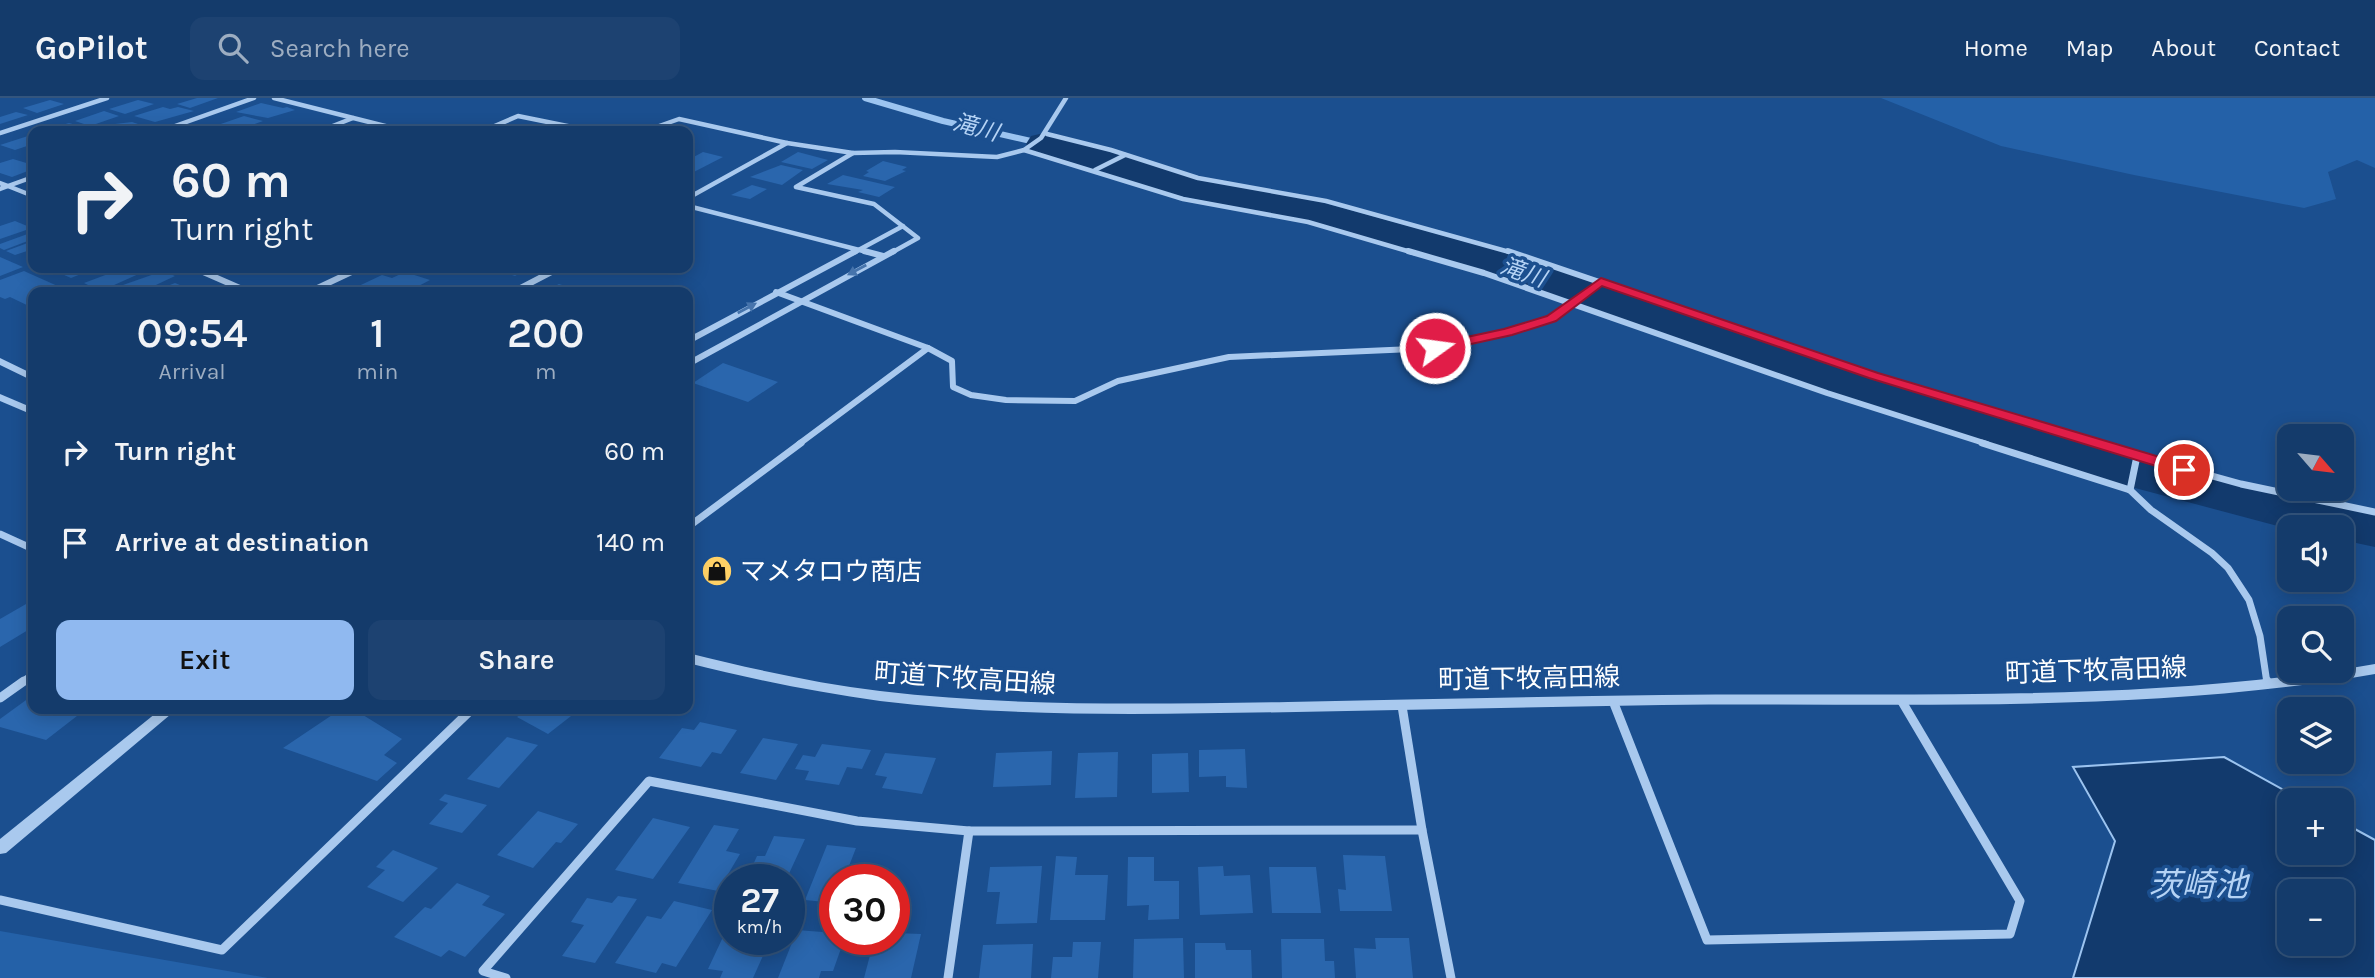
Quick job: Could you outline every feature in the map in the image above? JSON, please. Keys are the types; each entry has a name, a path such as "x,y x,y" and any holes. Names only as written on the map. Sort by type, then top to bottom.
{"street":[{"path":"0,133 107,98"},
{"path":"175,126 254,98"},
{"path":"274,98 385,126"},
{"path":"656,126 679,119 787,143 853,153 895,152 984,158 1013,154 1044,137 1066,98"},
{"path":"495,126 518,116 527,116 570,126"},
{"path":"333,126 354,118"},
{"path":"1044,137 1125,155 1198,178 1326,201 1487,244 1814,356 2137,456 2241,484 2375,512"},
{"path":"693,195 787,143"},
{"path":"1024,150 1183,198 1308,222 1484,273 1827,393 2130,490 2154,512 2217,556 2237,576 2251,599 2258,622 2267,684"},
{"path":"693,361 918,238 874,204 796,187 853,153"},
{"path":"1095,170 1125,155"},
{"path":"0,189 28,179"},
{"path":"0,183 28,195"},
{"path":"693,207 884,256"},
{"path":"693,338 903,226"},
{"path":"205,273 238,287"},
{"path":"320,287 349,273"},
{"path":"523,287 549,273"},
{"path":"776,292 928,348 952,361 953,387 971,394 1006,400 1075,401 1118,381 1229,357 1435,348 1522,328 1551,318 1601,282"},
{"path":"693,523 928,348"},
{"path":"0,361 28,375"},
{"path":"0,397 28,410"},
{"path":"2130,490 2137,456"},
{"path":"0,534 28,547"},
{"name":"町道下牧高田線","path":"693,660 727,670 860,695 963,705 1067,709 1613,701 1901,700 2168,694 2375,669"},
{"path":"0,698 28,678"},
{"path":"1613,701 1707,940 2010,934 2020,901 1901,700"},
{"path":"1402,706 1422,830 1451,978"},
{"path":"0,848 164,714"},
{"path":"0,901 222,950 467,714"},
{"path":"506,978 483,971 649,781 857,821 969,831 1422,830"},
{"path":"948,978 969,831"}],"shaded area":[{"path":"1881,98 2375,98 2375,168 2357,160 2328,172 2336,199 2304,208 2001,146"},
{"path":"0,931 268,978 0,978"}],"water":[{"name":"茨崎池","path":"2224,757 2280,788 2277,788 2277,865 2354,865 2354,829 2375,840 2375,978 2073,978 2115,841 2073,767"}],"building":[{"path":"197,98 218,98 190,108 177,104"},
{"path":"50,100 64,104 37,113 23,108"},
{"path":"138,100 154,104 125,114 109,109"},
{"path":"261,103 295,110 268,118 236,112"},
{"path":"163,107 194,111 155,122 134,116"},
{"path":"104,111 119,116 90,126 75,121"},
{"path":"16,112 28,115 0,124 0,117"},
{"path":"244,116 263,121 249,126 215,126"},
{"path":"132,122 141,125 109,126"},
{"path":"69,123 80,126 59,126"},
{"path":"28,136 28,146 15,150 0,145"},
{"path":"703,152 723,157 693,172 693,157"},
{"path":"798,152 828,160 812,169 781,162"},
{"path":"13,159 28,164 28,171 12,177 0,173 0,163"},
{"path":"883,161 907,167 902,170 906,171 885,181 863,176 869,172 866,171"},
{"path":"781,165 803,170 782,185 750,177"},
{"path":"843,175 895,187 879,197 858,192 863,190 827,184"},
{"path":"752,185 767,189 750,199 731,195"},
{"path":"15,221 28,226 28,229 0,239 0,226"},
{"path":"28,234 28,241 4,250 0,248 0,244"},
{"path":"28,243 28,251 15,255 6,251"},
{"path":"0,257 23,267 0,276"},
{"path":"24,271 60,287 28,287 28,306 10,297 0,297 0,280"},
{"path":"60,273 84,273 71,278"},
{"path":"111,273 141,273 110,287 92,287 84,283"},
{"path":"157,273 175,276 152,287 117,287"},
{"path":"408,273 430,280 417,287 357,287 382,275 392,278"},
{"path":"175,283 185,287 165,287"},
{"path":"723,363 778,382 748,402 693,383"},
{"path":"28,603 28,630 0,647 0,619"},
{"path":"28,699 28,714 80,714 46,740 0,727 0,719"},
{"path":"334,714 364,714 402,739 384,755 397,763 377,781 283,748"},
{"path":"521,714 574,714 548,734 517,717"},
{"path":"700,722 737,730 721,754 712,752 701,767 659,758 682,728 694,730"},
{"path":"507,737 538,745 499,788 467,779"},
{"path":"763,738 798,744 776,780 740,773"},
{"path":"822,744 871,750 862,769 847,767 839,785 805,780 809,771 795,769 803,755 815,757"},
{"path":"1245,749 1247,788 1226,787 1226,776 1199,777 1199,750"},
{"path":"1052,751 1051,785 993,787 996,753"},
{"path":"1118,752 1117,797 1075,798 1078,753"},
{"path":"885,753 936,758 922,794 882,788 887,777 875,775"},
{"path":"1188,753 1189,792 1152,793 1152,754"},
{"path":"445,794 487,805 462,833 429,824 448,803 439,800"},
{"path":"538,811 578,824 561,843 556,842 533,868 497,855"},
{"path":"653,818 690,827 653,879 615,870"},
{"path":"714,825 739,829 726,851 740,854 734,864 714,864 714,890 678,883"},
{"path":"774,836 805,839 793,864 753,864 757,856 765,856"},
{"path":"827,845 856,848 850,864 819,864"},
{"path":"393,850 438,868 403,902 367,887 385,870 376,867"},
{"path":"1343,855 1385,856 1392,911 1340,911 1338,889 1346,890"},
{"path":"1056,856 1077,857 1075,875 1108,875 1105,920 1050,920"},
{"path":"1128,857 1154,857 1154,881 1179,881 1179,919 1148,920 1149,905 1127,906"},
{"path":"819,865 819,901 805,900"},
{"path":"1042,866 1037,923 996,924 1000,892 987,892 990,867"},
{"path":"1223,866 1224,876 1250,875 1253,913 1200,915 1198,867"},
{"path":"1269,867 1316,867 1321,913 1272,913"},
{"path":"457,883 490,896 482,905 505,914 465,957 449,950 441,957 394,937 425,907 431,909"},
{"path":"618,896 637,899 595,963 562,956 584,925 571,922 587,898 612,903"},
{"path":"674,901 712,910 676,967 662,963 656,973 615,963 647,916 661,919"},
{"path":"805,931 819,932 819,955 839,955 833,971 821,971 819,978 778,978 787,955 805,955"},
{"path":"910,934 921,934 911,978 864,978 870,955 910,955"},
{"path":"1183,938 1184,978 1133,978 1134,939"},
{"path":"1375,938 1409,938 1413,978 1356,978 1354,948 1376,949"},
{"path":"1281,939 1324,939 1325,961 1334,961 1335,978 1282,978"},
{"path":"1073,942 1101,942 1098,978 1051,978 1053,957 1072,957"},
{"path":"1195,943 1225,943 1226,950 1251,950 1252,978 1195,978"},
{"path":"1033,944 1031,978 979,978 983,945"},
{"path":"715,955 763,955 753,978 720,978 723,971 708,969"}],"waterway":[{"name":"滝川","path":"865,98 943,121 1044,144"},
{"name":"滝川","path":"1044,144 1188,187 1295,207 1529,272 1802,368 2094,461 2264,507 2375,529"}],"place":[{"name":"マメタロウ商店","path":"717,571"}],"route":[{"path":"1435,348 1507,332 1551,318 1601,282 1814,356 2184,470"}]}
